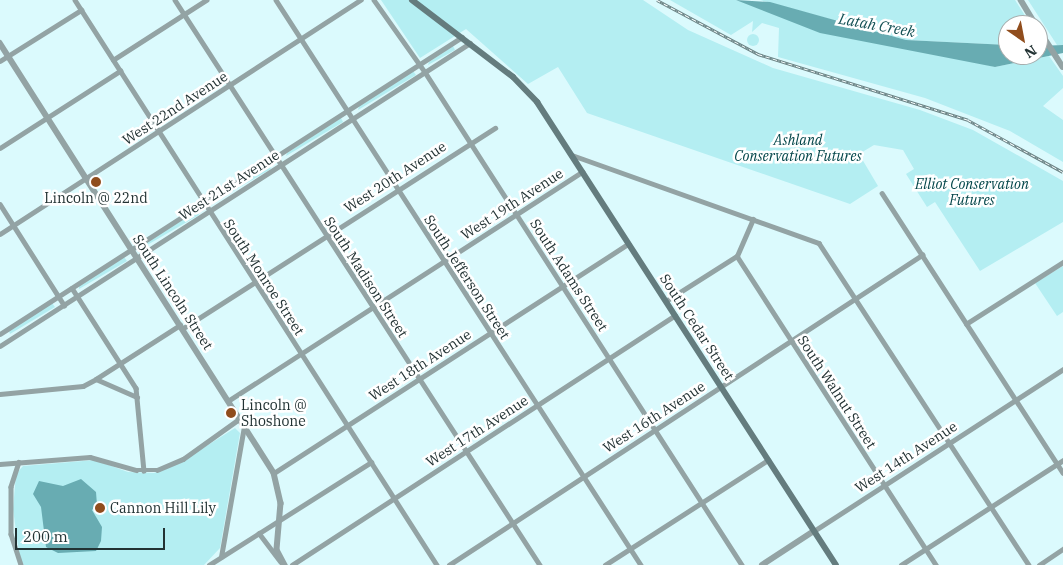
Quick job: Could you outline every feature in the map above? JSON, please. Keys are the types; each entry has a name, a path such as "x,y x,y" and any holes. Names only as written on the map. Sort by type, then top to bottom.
{"main road":[{"name":"South Cedar Street","path":"412,0 463,36 536,102 836,565"}],"street":[{"name":"South Monroe Street","path":"75,0 208,212 437,565"},
{"name":"South Madison Street","path":"175,0 325,236 540,565"},
{"path":"113,60 206,0"},
{"name":"South Jefferson Street","path":"276,0 641,565"},
{"name":"West 22nd Avenue","path":"0,234 361,0"},
{"name":"South Adams Street","path":"374,0 425,72 742,565"},
{"path":"1021,0 1030,15"},
{"path":"0,61 81,10"},
{"name":"West 21st Avenue","path":"0,333 59,297 463,36"},
{"name":"South Lincoln Street","path":"0,43 274,474 280,488 277,550 284,565"},
{"name":"West 21st Avenue","path":"0,346 471,43"},
{"path":"1048,43 1063,67"},
{"path":"0,148 120,71"},
{"name":"West 20th Avenue","path":"0,394 83,386 96,380 325,236 397,188 495,128"},
{"path":"571,155 819,243 1028,565"},
{"name":"West 19th Avenue","path":"228,401 582,172"},
{"path":"882,193 1063,473"},
{"path":"0,204 64,305"},
{"path":"666,301 737,256 752,219"},
{"name":"West 18th Avenue","path":"274,474 628,244"},
{"name":"West 16th Avenue","path":"449,565 922,255"},
{"name":"South Walnut Street","path":"737,256 936,565"},
{"path":"966,324 1063,262"},
{"path":"72,288 120,364 137,397 144,471"},
{"name":"West 17th Avenue","path":"292,565 674,315"},
{"path":"0,333 7,342"},
{"name":"West 14th Avenue","path":"762,565 1063,369"},
{"path":"96,380 137,397"},
{"path":"0,464 90,457 144,471 183,459 239,419"},
{"path":"221,558 244,427"},
{"path":"605,565 768,460"},
{"path":"901,565 1063,460"},
{"path":"19,462 11,487 11,526 21,565"},
{"path":"209,565 371,462"},
{"name":"South Lincoln Street","path":"259,533 284,565"},
{"path":"1039,565 1063,549"}],"green space":[{"path":"381,0 643,0 688,30 773,68 920,110 973,130 1063,181 1063,222 980,271 935,202 927,207 906,174 914,169 903,150 874,145 859,154 878,186 850,204 587,113 558,67 528,84 466,29 420,58"},
{"path":"670,0 736,0 995,67 1005,65 1048,65 1049,56 1063,76 1063,88 1043,106 1063,120 1063,162 1010,131 925,98 778,57 779,28 762,23 752,32 753,21 731,35"},
{"path":"760,0 1015,0 1025,15 998,15 998,45 906,40"},
{"path":"1028,0 1063,0 1063,45 1057,45 1048,31 1048,15 1038,15"},
{"path":"751,34 755,34 759,40 755,46 751,46 747,42 747,38"},
{"path":"453,46 455,50 428,65 429,62"},
{"path":"413,71 416,75 358,110 359,106"},
{"path":"341,118 343,122 286,156 287,153"},
{"path":"268,165 271,169 214,202 214,199"},
{"path":"197,211 199,215 142,248 142,245"},
{"path":"124,257 127,261 79,289 79,286"},
{"path":"1063,266 1063,312 1057,316 1035,283"},
{"path":"52,303 55,307 10,334 9,331"},
{"path":"235,428 240,433 220,548 204,565 24,565 20,560 13,509 16,474 23,466 95,460 128,472 154,473 184,460"}],"shaded area":[{"path":"736,0 770,2 906,40 998,45 998,65 1005,65 995,67 820,33"},
{"path":"1063,45 1063,53 1048,56 1048,46"},
{"path":"81,479 96,492 97,505 92,510 102,527 101,541 96,551 58,553 46,547 41,507 33,494 39,481 63,486"}],"railway":[{"path":"657,0 758,54 968,120 1063,172"}],"place":[{"name":"Lincoln @ 22nd","path":"96,182"},
{"name":"Lincoln @ Shoshone","path":"231,413"},
{"name":"Cannon Hill Lily","path":"100,508"}],"water label":[{"name":"Latah Creek","path":"877,25"}],"park label":[{"name":"Ashland Conservation Futures","path":"798,148"},
{"name":"Elliot Conservation Futures","path":"972,192"}]}
